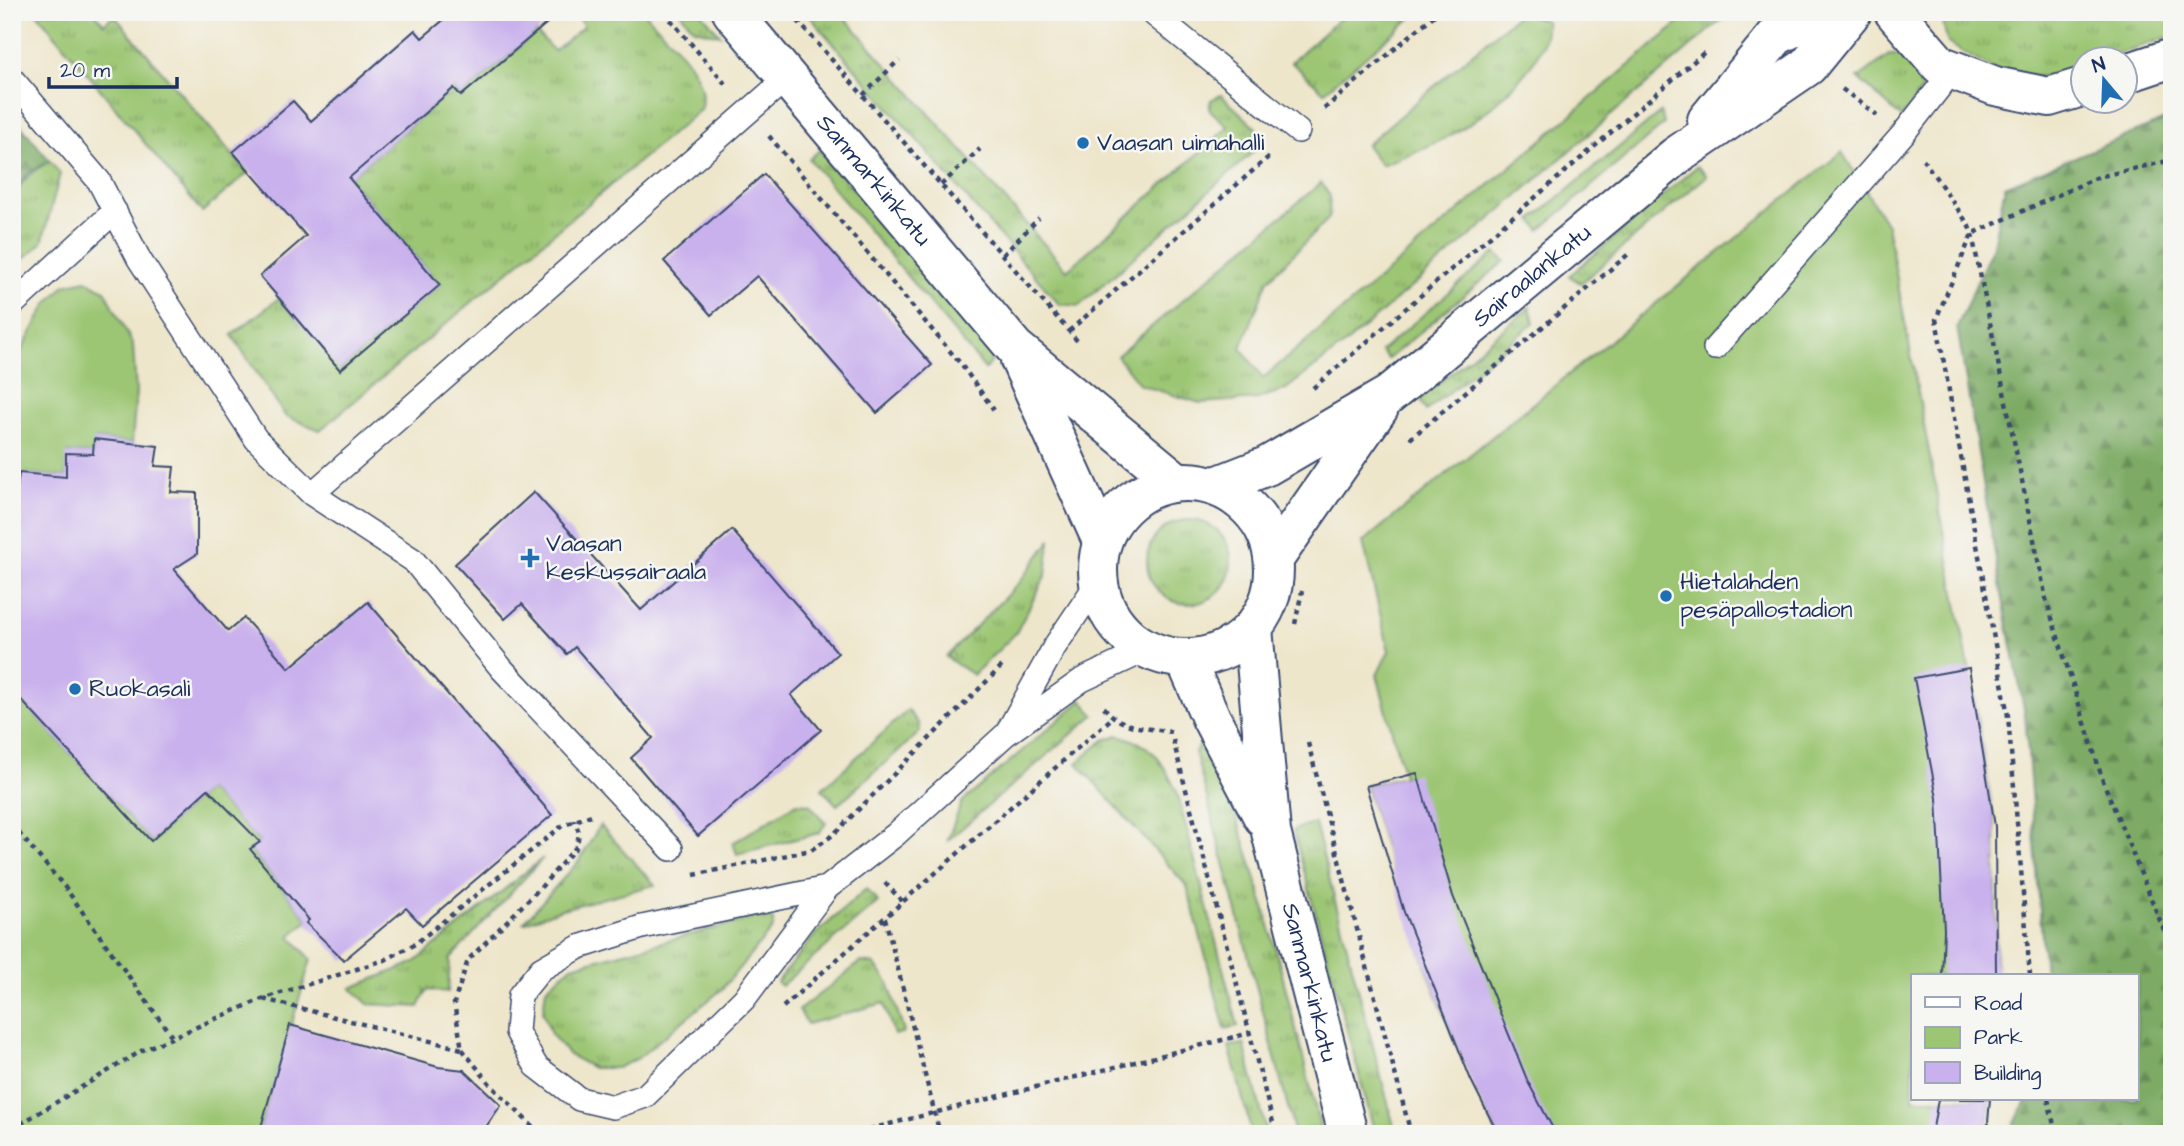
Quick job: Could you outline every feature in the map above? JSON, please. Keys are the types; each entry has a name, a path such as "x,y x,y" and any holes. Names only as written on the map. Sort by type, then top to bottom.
{"street":[{"name":"Sanmarkinkatu","path":"732,12 1015,348 1177,482"},
{"name":"Sairaalankatu","path":"1676,156 1776,36 1825,12"},
{"name":"Sairaalankatu","path":"1216,486 1267,466 1388,395 1676,156 1808,66 1852,12"},
{"path":"1895,12 1940,65 1995,86 2049,97 2068,91"},
{"path":"2138,70 2172,58"},
{"name":"Sanmarkinkatu","path":"1015,348 1071,467 1102,541"},
{"name":"Sairaalankatu","path":"1274,559 1303,512 1388,395"},
{"path":"1177,482 1216,486 1244,503 1264,528 1274,559 1274,583 1266,607 1253,628 1234,645 1211,655 1185,659 1165,657 1146,650 1123,633 1106,609 1098,582 1102,541 1119,512 1145,491 1177,482"},
{"name":"Sanmarkinkatu","path":"1253,628 1271,832 1348,1134"},
{"name":"Sanmarkinkatu","path":"1185,659 1211,718 1271,832"}],"lane":[{"path":"1151,12 1298,131"},
{"path":"1715,348 1903,134 1953,70"},
{"path":"312,495 788,77"},
{"path":"12,79 99,181 139,259 256,439 312,495 413,560 502,669 671,849"},
{"path":"12,305 115,211"},
{"path":"1005,735 1055,646 1098,582"},
{"path":"827,888 642,927 579,947 541,969 520,995 517,1032 536,1066 579,1099 613,1107 645,1096 744,999 827,888 895,835 1005,735 1082,680 1146,650"}],"path":[{"path":"664,12 960,363 997,413"},
{"path":"791,12 1085,352"},
{"path":"1069,331 1438,12"},
{"path":"1304,396 1710,48"},
{"path":"863,95 899,60"},
{"path":"1808,66 1903,134 1968,224 2046,599 2104,781 2172,950"},
{"path":"941,185 980,149"},
{"path":"2030,974 2008,716 1936,319 1972,234 2098,177 2172,160"},
{"path":"1003,255 1039,218"},
{"path":"1399,448 1632,251"},
{"path":"1296,635 1303,586"},
{"path":"686,877 811,850 833,835 1005,663"},
{"path":"1082,680 1112,718 1142,730 1171,731 1276,1134"},
{"path":"782,1008 1112,718"},
{"path":"1306,733 1411,1134"},
{"path":"12,1129 143,1050 262,999 385,960 415,944 562,826 593,814 601,816"},
{"path":"12,825 64,886 173,1038"},
{"path":"885,918 940,1134"},
{"path":"262,999 462,1049"},
{"path":"850,1134 1250,1033"},
{"path":"2048,1100 2056,1134"}],"green space":[{"path":"36,12 94,12 104,24 114,15 248,173 202,212"},
{"path":"573,12 644,12 675,45 693,70 702,97 700,110 320,430 285,416 232,335 279,298 341,369 440,285 349,178 454,88 462,96 536,32 554,51 584,26"},
{"path":"680,12 701,12 720,35 694,29"},
{"path":"806,12 840,12 1067,270 1228,127 1209,109 1211,100 1221,95 1256,128 1260,146 1079,306 1059,304"},
{"path":"1347,12 1418,12 1324,92 1291,62"},
{"path":"1521,12 1546,21 1545,37 1528,69 1514,85 1499,100 1455,133 1381,165 1366,145"},
{"path":"1671,12 1731,12 1345,344 1286,389 1258,399 1200,403 1140,385 1117,356 1321,183 1330,196 1329,218 1268,280 1241,348 1263,378 1680,22"},
{"path":"1955,12 2172,12 2172,36 2138,47 2068,46 2068,70 2026,77 1998,71 1948,43 1942,20"},
{"path":"1889,55 1899,55 1921,73 1921,91 1902,118 1858,78"},
{"path":"1661,112 1664,124 1540,230 1532,220"},
{"path":"12,115 50,161 28,173 12,197"},
{"path":"2172,117 2172,1134 2009,1134 2026,1100 2138,1100 2138,974 2045,974 2025,714 2000,584 1957,327 1993,246 2005,186"},
{"path":"820,150 996,356 985,369 809,159"},
{"name":"Hietalahden pesäpallostadion","path":"1842,152 1887,225 1969,668 1995,826 1996,974 1911,974 1911,1100 1990,1100 1987,1134 1498,1134 1424,963 1366,786 1404,776 1377,675 1389,651 1363,542"},
{"path":"50,161 60,174 42,243 12,269 11,220 16,194 34,171"},
{"path":"1697,166 1707,176 1581,283 1569,276"},
{"path":"1495,253 1505,261 1388,359 1381,351"},
{"path":"86,280 105,290 133,345 136,392 132,443 95,439 93,454 67,453 66,477 19,473 15,505 12,505 12,391 20,353 47,304 65,285"},
{"path":"1530,307 1534,323 1426,411 1420,399"},
{"path":"1189,520 1212,527 1224,539 1231,562 1224,585 1212,597 1189,604 1166,597 1154,585 1147,562 1154,539 1166,527"},
{"path":"1050,541 1046,575 1016,633 973,675 946,657 1019,583"},
{"path":"12,684 19,697 151,841 208,789 260,842 250,850 309,920 290,936 311,959 259,1134 12,1134"},
{"path":"1082,700 1094,715 947,841 962,802"},
{"path":"908,710 919,724 920,732 837,805 822,789"},
{"path":"1118,735 1140,743 1155,755 1177,792 1238,1026 1225,1029 1187,886 1077,763 1104,740"},
{"path":"1206,736 1242,833 1257,883 1322,1134 1295,1134 1195,752"},
{"path":"797,803 809,804 826,823 819,833 737,854 733,843"},
{"path":"1315,823 1396,1134 1375,1134 1293,830"},
{"path":"600,825 655,885 562,909 523,923 580,860"},
{"path":"543,858 450,959 448,992 427,990 419,1007 368,1004 351,988 414,963"},
{"path":"866,889 878,902 781,986 777,982 814,936"},
{"path":"765,915 773,919 773,928 721,990 637,1059 617,1068 593,1068 569,1055 551,1034 543,1012 546,988 572,966"},
{"path":"861,962 874,964 888,982 904,1032 894,1035 884,1003 807,1024 799,1010"},
{"path":"1244,1044 1267,1134 1252,1134 1229,1046"}],"building":[{"path":"453,12 560,12 461,96 454,88 349,178 440,285 340,370 260,276 306,236 233,152 293,101 311,121 415,30 422,38"},
{"path":"764,174 932,365 877,413 757,276 711,315 664,261"},
{"path":"94,439 158,446 155,466 174,467 171,492 197,493 197,554 174,569 228,631 244,618 289,668 368,602 552,815 422,925 406,908 344,960 306,923 309,920 250,849 260,842 208,789 151,841 12,690 12,505 15,505 19,473 66,477 66,453 93,454"},
{"path":"534,492 641,610 732,530 838,653 791,695 821,730 698,836 631,758 653,738 575,647 567,654 522,604 505,619 455,564"},
{"path":"1969,668 1995,826 1996,974 1942,974 1944,930 1937,798 1914,678"},
{"path":"1417,773 1453,896 1528,1082 1556,1134 1498,1134 1471,1080 1404,912 1366,786"},
{"path":"290,1025 438,1067 464,1070 501,1105 481,1134 259,1134"},
{"path":"1938,1100 1990,1100 1987,1134 1932,1134"}],"place":[{"name":"Vaasan uimahalli","path":"1083,143"},
{"name":"Vaasan keskussairaala","path":"530,558"},
{"name":"Hietalahden pesäpallostadion","path":"1666,596"},
{"name":"Ruokasali","path":"75,689"}]}
